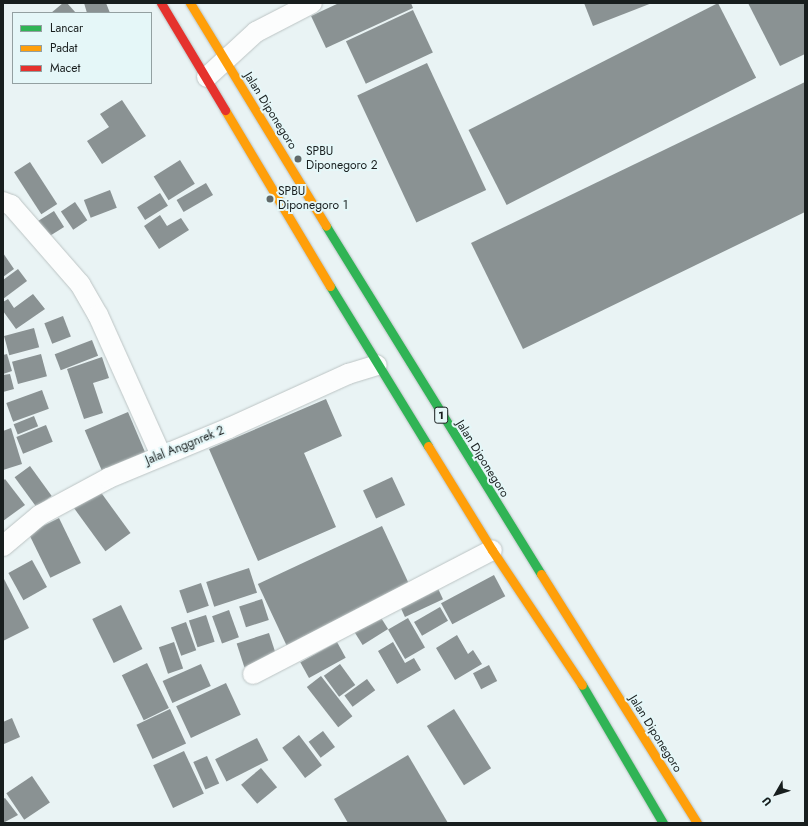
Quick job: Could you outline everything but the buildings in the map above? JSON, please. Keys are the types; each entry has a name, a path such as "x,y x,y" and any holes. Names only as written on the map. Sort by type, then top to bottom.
{"highway":[{"name":"1","path":"162,3 377,364 492,550 593,701 663,823"},
{"name":"Jalan Diponegoro","path":"190,3 428,394 697,823"}],"street":[{"path":"207,77 256,32 312,3"},
{"path":"3,202 11,204 80,284 98,315 162,456"},
{"name":"Jalal Anggnrek 2","path":"3,546 40,515 109,478 229,428 348,374 377,364"},
{"path":"253,674 492,550"}],"traffic: fast":[{"path":"326,226 541,574"},
{"path":"330,286 428,446"},
{"path":"582,685 663,823"}],"traffic: slow":[{"path":"190,3 326,226"},
{"path":"225,110 330,286"},
{"path":"428,446 492,550 582,685"},
{"path":"541,574 697,823"}],"traffic: jam":[{"path":"161,3 225,110"}],"place":[{"name":"SPBU Diponegoro 2","path":"298,159"},
{"name":"SPBU Diponegoro 1","path":"270,199"}]}
